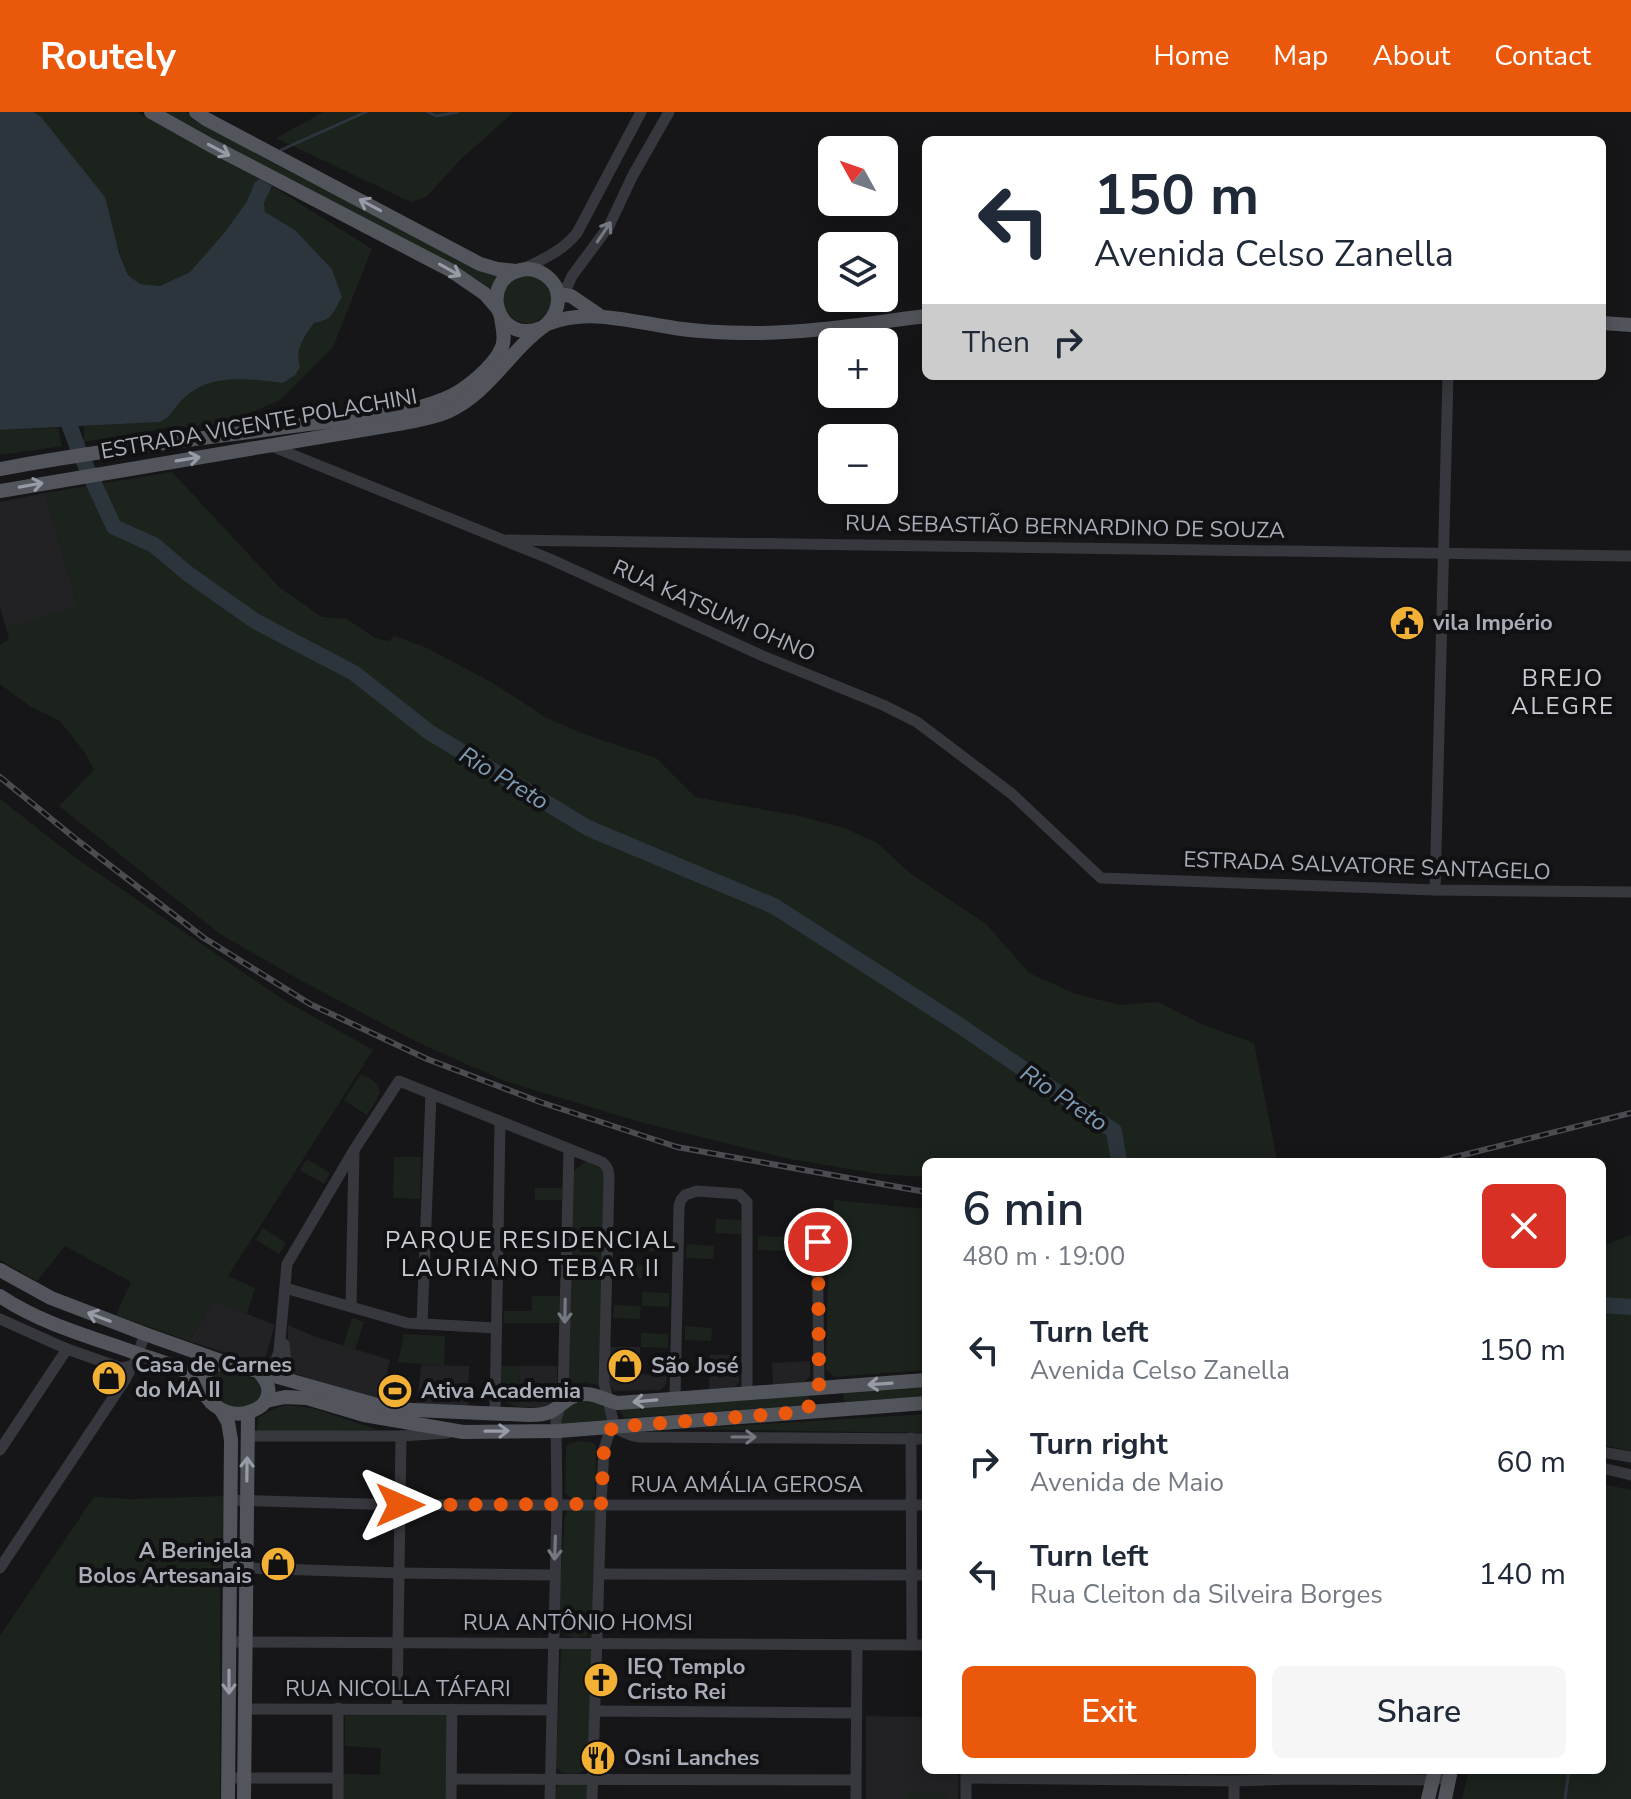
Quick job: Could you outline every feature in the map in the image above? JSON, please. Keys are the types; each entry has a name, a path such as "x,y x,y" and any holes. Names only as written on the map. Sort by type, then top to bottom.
{"main road":[{"path":"151,112 450,270 485,294 514,330 529,331 572,317 599,315 691,330 757,333 801,332 922,317"},
{"path":"196,112 480,264 497,269 530,269 542,273 599,315"},
{"path":"499,312 497,293 502,282 520,270"},
{"path":"544,326 555,313 558,300 565,292"},
{"name":"ESTRADA VICENTE POLACHINI","path":"0,469 60,457 404,410 445,399 474,380 502,348 504,335 499,312"},
{"path":"1606,323 1631,325"},
{"name":"ESTRADA VICENTE POLACHINI","path":"0,491 404,423 446,412 478,391 544,326"},
{"path":"0,1270 51,1298 145,1334 225,1362 391,1409 544,1414 582,1394 593,1394 618,1403 922,1380"},
{"path":"0,1296 15,1306 134,1360 193,1375 201,1382 212,1404 221,1410 235,1414 259,1408 266,1401 269,1390 265,1374"},
{"path":"201,1382 209,1368 225,1362"},
{"path":"827,1387 843,1409"},
{"path":"802,1412 827,1387"},
{"path":"266,1401 285,1397 307,1398 364,1415 463,1432 558,1431 922,1403"},
{"path":"221,1410 230,1431 246,1568 244,1709 236,1778 228,1799"},
{"path":"244,1799 236,1778 229,1642 248,1413"},
{"path":"1445,1799 1451,1774"},
{"path":"1428,1799 1434,1775"}],"street":[{"path":"520,270 559,251 577,233 641,112"},
{"path":"565,292 572,276 609,226 633,175 669,112"},
{"path":"1435,890 1448,380"},
{"name":"RUA KATSUMI OHNO","path":"271,446 550,559 917,722 1012,794 1101,878"},
{"name":"RUA SEBASTIÃO BERNARDINO DE SOUZA","path":"498,540 1631,556"},
{"name":"ESTRADA SALVATORE SANTAGELO","path":"1101,878 1435,890 1631,892"},
{"path":"290,1379 284,1354 283,1326 287,1264 399,1081 586,1156 609,1170 604,1383 612,1427 604,1449 601,1504 592,1799"},
{"path":"422,1324 431,1094"},
{"path":"495,1414 500,1122"},
{"path":"550,1799 556,1420 563,1396 569,1149"},
{"path":"351,1307 354,1150"},
{"path":"569,1173 586,1156"},
{"path":"675,1398 679,1206 685,1195 697,1191 739,1194 747,1202 747,1393"},
{"path":"817,1215 827,1387"},
{"path":"285,1288 407,1323 495,1328"},
{"path":"2,1324 121,1368 134,1360"},
{"path":"265,1374 279,1351 283,1326"},
{"path":"0,1568 125,1380 145,1334"},
{"path":"0,1450 67,1349"},
{"path":"612,1427 638,1437 922,1439"},
{"path":"247,1436 401,1436 463,1432"},
{"path":"397,1708 401,1436"},
{"path":"911,1438 912,1645"},
{"path":"1606,1453 1631,1457"},
{"path":"1606,1469 1631,1475"},
{"name":"RUA AMÁLIA GEROSA","path":"239,1500 400,1505 922,1505"},
{"path":"246,1568 554,1575"},
{"path":"600,1574 922,1575"},
{"name":"RUA ANTÔNIO HOMSI","path":"229,1642 922,1645"},
{"path":"856,1799 857,1645"},
{"path":"338,1708 338,1799"},
{"name":"RUA NICOLLA TÁFARI","path":"244,1709 552,1710"},
{"path":"451,1799 452,1709"},
{"path":"595,1711 856,1713"},
{"path":"966,1799 966,1774 1180,1775 1234,1781 1293,1775 1451,1774"},
{"path":"236,1778 338,1778"},
{"path":"451,1779 856,1780"},
{"path":"1234,1781 1234,1799"}],"shaded area":[{"path":"0,112 34,112 41,117 105,197 119,253 128,275 140,284 160,286 190,272 225,232 247,201 255,182 260,179 272,186 264,203 265,212 295,230 332,269 342,297 332,314 314,323 303,339 299,349 300,367 295,375 283,383 230,380 204,385 182,400 160,422 0,430"},
{"path":"34,112 137,112 260,179 225,232 190,272 160,286 140,284 128,275 112,232 41,117"},
{"path":"160,112 186,112 194,120 294,174 501,274 492,293 449,264"},
{"path":"324,112 514,112 460,160 427,196 411,202 276,138"},
{"path":"272,186 372,249 333,347 280,400 239,418 209,426 173,427 84,442 84,426 160,422 182,400 204,385 230,380 283,383 300,367 299,349 303,339 314,323 332,314 342,296 332,269 295,230 265,212 264,203"},
{"path":"527,275 544,282 551,299 544,316 527,323 510,316 503,299 510,282"},
{"path":"58,428 62,446 0,455 0,430"},
{"path":"172,472 280,588 322,617 347,619 375,638 389,641 394,636 427,648 493,683 545,717 586,735 656,758 695,797 799,816 844,828 877,843 910,873 987,925 1029,973 1076,994 1120,1005 1158,1002 1201,1024 1254,1043 1277,1158 922,1158 922,1177 880,1174 790,1159 640,1122 505,1081 419,1043 300,980 220,934 59,806 94,770 60,721 31,707 0,684 0,645 9,639 6,628 78,606 45,493"},
{"path":"45,493 78,607 6,628 0,607 0,502"},
{"path":"0,799 73,856 282,999 373,1050 228,1276 255,1288 247,1314 214,1301 189,1341 116,1315 131,1282 65,1246 37,1281 0,1260"},
{"path":"361,1074 375,1083 379,1091 367,1115 344,1100"},
{"path":"394,1157 421,1157 420,1199 393,1198"},
{"path":"307,1159 330,1173 324,1184 300,1170"},
{"path":"587,1161 605,1175 598,1385 584,1382 566,1387 573,1171"},
{"path":"535,1188 562,1188 562,1200 535,1200"},
{"path":"834,1200 922,1209 922,1370 834,1377 826,1369 829,1232"},
{"path":"716,1219 743,1220 742,1234 715,1233"},
{"path":"263,1228 286,1243 279,1254 256,1240"},
{"path":"1631,1235 1631,1451 1606,1446 1606,1244"},
{"path":"758,1236 785,1237 785,1251 758,1250"},
{"path":"644,1238 670,1239 670,1252 643,1251"},
{"path":"687,1244 714,1246 713,1259 686,1258"},
{"path":"616,1264 643,1265 642,1278 615,1277"},
{"path":"642,1292 669,1293 669,1307 642,1306"},
{"path":"532,1296 560,1296 559,1323 504,1323 504,1311 532,1311"},
{"path":"214,1301 275,1325 263,1365 189,1341"},
{"path":"614,1305 641,1306 640,1319 613,1318"},
{"path":"352,1318 364,1322 355,1350 343,1346"},
{"path":"288,1325 390,1360 381,1398 293,1373 287,1361"},
{"path":"685,1326 712,1328 711,1341 685,1340"},
{"path":"641,1333 668,1334 668,1348 641,1347"},
{"path":"404,1334 445,1336 444,1366 398,1362"},
{"name":"São José","path":"610,1347 640,1347 640,1374 667,1375 664,1387 660,1390 614,1391 610,1384"},
{"path":"710,1355 739,1355 739,1382 733,1390 709,1391"},
{"path":"810,1361 810,1376 806,1381 796,1386 773,1386 772,1363"},
{"path":"421,1365 469,1366 468,1408 417,1406"},
{"path":"501,1366 520,1366 519,1407 502,1398"},
{"path":"520,1366 557,1366 555,1400 545,1407 519,1407"},
{"path":"213,1369 240,1369 247,1377 260,1380 265,1392 256,1404 228,1406 207,1387"},
{"path":"922,1385 922,1396 846,1402 844,1391"},
{"path":"804,1393 809,1397 806,1405 624,1418 619,1408"},
{"path":"578,1398 600,1403 610,1422 561,1427 563,1412"},
{"path":"286,1405 312,1408 378,1430 257,1432 258,1418"},
{"path":"922,1414 922,1433 684,1429"},
{"path":"579,1441 594,1443 596,1447 595,1495 590,1500 572,1499 565,1493 566,1448"},
{"path":"1606,1485 1631,1490 1631,1799 1462,1799 1468,1774 1606,1774"},
{"path":"224,1496 220,1592 220,1799 0,1799 0,1636 94,1497"},
{"path":"587,1507 596,1511 593,1631 576,1638 560,1630 565,1516 570,1508"},
{"path":"565,1647 586,1647 591,1650 592,1656 590,1763 574,1774 561,1772 556,1766 561,1651"},
{"path":"447,1712 445,1799 343,1799 343,1774 380,1775 381,1748 345,1746 345,1713"},
{"path":"866,1716 922,1717 922,1774 959,1774 958,1799 866,1799"},
{"path":"1188,1774 1287,1774 1188,1776"},
{"path":"561,1783 582,1783 589,1789 589,1799 555,1799"},
{"path":"907,1792 947,1793 947,1799 907,1799"}],"waterway":[{"path":"281,150 366,112"},
{"path":"428,112 436,116 458,112"},
{"name":"Rio Preto","path":"63,408 114,527 154,545 187,573 255,621 354,673 429,732 588,828 774,906 956,1023 1114,1131 1118,1158"},
{"name":"Rio Preto","path":"1606,1305 1631,1307"},
{"path":"1565,1799 1568,1774"}],"railway":[{"path":"0,777 204,938 310,1004 427,1059 540,1102 677,1147 922,1191"},
{"path":"1451,1158 1631,1113"}],"place":[{"name":"vila Império","path":"1407,623"},
{"name":"São José","path":"625,1366"},
{"name":"Casa de Carnes do MA II","path":"109,1378"},
{"name":"Ativa Academia","path":"395,1391"},
{"name":"A Berinjela Bolos Artesanais","path":"278,1564"},
{"name":"IEQ Templo Cristo Rei","path":"601,1680"},
{"name":"Osni Lanches","path":"598,1758"}],"district":[{"name":"BREJO ALEGRE","path":"1563,692"},
{"name":"PARQUE RESIDENCIAL LAURIANO TEBAR II","path":"531,1254"}],"route":[{"path":"400,1505 601,1504 604,1449 612,1427 802,1412 810,1407 819,1387 818,1242"}]}
